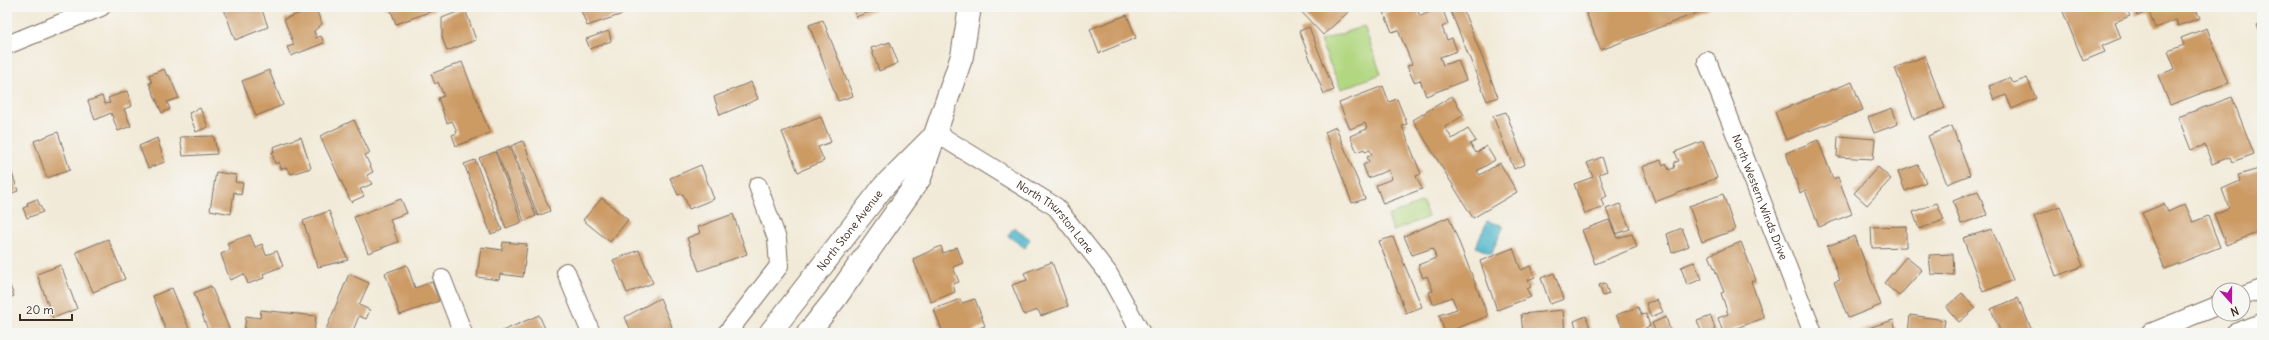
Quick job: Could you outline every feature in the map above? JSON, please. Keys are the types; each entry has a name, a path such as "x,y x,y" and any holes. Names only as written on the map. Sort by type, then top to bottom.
{"main road":[{"name":"North Stone Avenue","path":"808,333 835,298 920,178 962,56 970,7"},
{"name":"North Stone Avenue","path":"770,333 884,186 936,133"}],"street":[{"path":"7,45 101,7"},
{"name":"North Western Winds Drive","path":"1707,61 1813,333"},
{"name":"North Thurston Lane","path":"936,133 1056,207 1108,273 1141,333"},
{"path":"727,333 778,266 777,239 758,186"},
{"path":"566,272 591,333"},
{"path":"442,279 463,333"},
{"path":"2251,293 2262,288"},
{"path":"2262,307 2262,318"},
{"path":"2150,333 2211,308"},
{"path":"2235,333 2262,323"}],"green space":[{"path":"1364,26 1381,74 1341,89 1320,41"},
{"path":"1423,202 1428,217 1393,231 1388,216"}],"water":[{"path":"1487,221 1504,226 1491,254 1476,247"},
{"path":"1014,227 1030,239 1025,248 1008,236"}],"building":[{"path":"230,7 261,7 268,27 235,40 224,9"},
{"path":"315,7 322,24 314,31 316,38 321,36 324,43 291,56 287,47 294,45 284,19"},
{"path":"385,7 434,7 435,10 396,24 390,8 386,9"},
{"path":"628,7 629,12 587,26 580,8"},
{"path":"852,7 876,7 877,9 856,17"},
{"path":"1171,7 1183,7 1173,11"},
{"path":"1297,7 1354,7 1323,35"},
{"path":"1387,7 1422,7 1417,9 1420,16 1442,7 1448,24 1442,27 1447,40 1452,38 1457,51 1440,57 1443,65 1458,60 1466,80 1426,96 1420,80 1414,82 1407,66 1412,64 1398,30 1392,32 1384,13 1389,12"},
{"path":"1449,7 1462,7 1498,97 1487,101"},
{"path":"1592,7 1712,7 1601,50 1585,10"},
{"path":"2061,7 2126,7 2130,16 2115,22 2121,38 2102,46 2105,52 2083,61"},
{"path":"2134,7 2195,7 2200,18 2178,26 2176,20 2155,28 2149,11 2137,16"},
{"path":"465,9 476,40 447,51 442,37 442,18"},
{"path":"1127,15 1136,38 1099,53 1090,29"},
{"path":"823,20 853,96 838,101 809,25"},
{"path":"2262,23 2262,38 2257,25"},
{"path":"1309,27 1334,90 1324,94 1299,31"},
{"path":"2207,28 2228,83 2170,105 2158,75 2175,69 2168,51 2184,45 2181,38"},
{"path":"609,31 611,41 590,49 586,39"},
{"path":"890,42 898,63 879,71 871,48"},
{"path":"1925,56 1945,108 1914,119 1895,68"},
{"path":"462,62 490,133 456,146 452,135 457,133 455,127 452,121 447,123 438,98 444,96 438,82 435,84 431,74"},
{"path":"164,69 167,76 169,75 179,98 167,102 170,109 162,113 149,83 152,83 149,75"},
{"path":"269,70 283,105 256,116 242,81"},
{"path":"2009,78 2014,83 2027,78 2036,98 2012,109 2006,95 1994,100 1989,86"},
{"path":"751,82 758,99 720,115 714,97"},
{"path":"1852,82 1863,110 1786,140 1775,112"},
{"path":"1383,86 1389,102 1397,99 1407,124 1402,126 1421,174 1416,176 1422,189 1383,204 1376,185 1392,179 1389,170 1368,178 1363,165 1369,162 1367,157 1372,155 1370,150 1365,152 1364,149 1357,152 1350,136 1367,129 1365,123 1350,129 1339,103"},
{"path":"127,91 132,106 124,109 131,126 118,131 111,113 95,120 88,101 102,96 105,104 110,103 108,98"},
{"path":"1452,96 1464,115 1445,127 1452,139 1468,129 1476,141 1470,144 1476,153 1486,146 1495,160 1477,171 1480,175 1500,163 1517,192 1473,218 1413,120"},
{"path":"2232,97 2254,154 2232,162 2230,157 2212,164 2205,145 2191,150 2178,117"},
{"path":"200,108 208,127 196,132 189,113"},
{"path":"1892,108 1898,124 1874,133 1868,117"},
{"path":"1506,112 1525,164 1514,169 1493,116"},
{"path":"821,117 831,142 818,147 824,161 798,172 782,132"},
{"path":"354,120 370,153 365,155 373,172 367,175 372,184 360,189 364,196 351,202 320,136"},
{"path":"1952,126 1970,175 1947,184 1928,136"},
{"path":"1336,127 1365,199 1352,203 1325,132"},
{"path":"58,132 70,170 47,178 34,141"},
{"path":"214,136 217,154 183,156 180,137"},
{"path":"1838,136 1875,139 1873,159 1837,157"},
{"path":"301,137 311,168 291,174 287,168 281,169 279,162 275,164 272,152 274,152 273,147"},
{"path":"157,138 165,162 148,168 139,146"},
{"path":"1818,140 1833,179 1838,177 1852,214 1819,227 1805,190 1800,193 1786,153"},
{"path":"523,141 550,211 538,216 511,146"},
{"path":"1703,141 1717,178 1655,202 1642,167 1661,160 1663,165 1666,163 1669,170 1674,168 1675,162 1679,161 1675,152"},
{"path":"509,146 536,216 524,221 496,151"},
{"path":"495,152 522,222 506,228 479,158"},
{"path":"1602,157 1607,171 1599,174 1607,196 1601,199 1604,207 1585,214 1574,184 1593,177 1587,163"},
{"path":"7,158 18,191 7,195"},
{"path":"475,160 502,230 491,234 464,164"},
{"path":"701,165 714,199 689,209 683,194 678,195 670,178"},
{"path":"1918,165 1926,182 1905,191 1898,172"},
{"path":"1878,167 1891,179 1867,205 1854,193"},
{"path":"2259,169 2262,177 2262,231 2226,245 2214,214 2229,208 2222,189 2240,181 2238,175"},
{"path":"216,172 236,175 235,182 243,183 241,195 234,192 231,214 210,210"},
{"path":"1978,191 1987,215 1961,224 1953,201"},
{"path":"1723,194 1735,230 1702,242 1689,206"},
{"path":"602,198 628,220 610,242 583,220"},
{"path":"37,199 43,212 27,218 23,208 28,206 27,203"},
{"path":"401,199 407,213 390,219 398,242 368,253 354,217"},
{"path":"1937,203 1944,220 1919,229 1913,212"},
{"path":"1620,204 1630,229 1616,234 1606,209"},
{"path":"2164,204 2168,212 2185,204 2193,222 2208,216 2220,247 2165,269 2142,213"},
{"path":"2060,206 2083,266 2056,276 2034,216"},
{"path":"329,211 348,260 318,267 303,221"},
{"path":"733,214 747,254 699,271 687,238 700,233 698,227"},
{"path":"1449,217 1488,316 1445,333 1439,315 1457,309 1452,297 1433,304 1429,292 1433,291 1427,276 1423,278 1418,265 1436,258 1433,248 1412,255 1404,236"},
{"path":"1609,220 1617,238 1632,234 1637,247 1595,264 1582,230"},
{"path":"1906,226 1906,247 1872,248 1871,227"},
{"path":"1682,228 1689,246 1672,253 1667,234"},
{"path":"1992,229 2013,280 1983,292 1963,238"},
{"path":"250,235 255,247 262,244 266,255 277,251 283,266 263,274 264,278 248,284 244,274 230,280 221,254 230,250 227,243"},
{"path":"1855,236 1881,305 1848,318 1834,282 1840,280 1827,246"},
{"path":"1393,237 1422,307 1406,313 1379,241"},
{"path":"108,239 125,279 93,292 76,252"},
{"path":"503,242 527,244 523,277 500,274 499,280 477,277 481,247 502,250"},
{"path":"1741,242 1756,280 1751,281 1764,318 1723,333 1718,318 1728,314 1721,293 1724,292 1709,255"},
{"path":"941,246 943,253 957,247 963,263 953,267 959,282 953,284 955,292 931,302 913,259"},
{"path":"1513,248 1521,270 1530,266 1535,277 1528,280 1531,287 1527,289 1531,297 1497,310 1480,261"},
{"path":"639,250 653,283 627,293 613,260"},
{"path":"1953,254 1954,275 1931,274 1929,255"},
{"path":"1906,257 1922,270 1899,296 1884,283"},
{"path":"1052,262 1068,306 1041,316 1038,310 1024,315 1012,285 1027,280 1024,273"},
{"path":"1694,262 1702,279 1687,285 1681,267"},
{"path":"61,265 77,309 53,318 37,274"},
{"path":"407,265 415,288 432,282 439,301 400,315 385,273"},
{"path":"1554,273 1564,299 1550,304 1541,278"},
{"path":"349,274 369,283 359,305 370,310 366,319 359,316 352,333 326,333 325,332"},
{"path":"1605,283 1609,294 1603,296 1599,285"},
{"path":"10,286 14,296 7,299 7,287"},
{"path":"211,286 231,333 209,333 194,293"},
{"path":"172,288 191,333 167,333 153,296"},
{"path":"1962,293 1976,308 1959,322 1946,307"},
{"path":"660,298 672,327 663,330 664,333 632,333 625,317"},
{"path":"2018,298 2033,333 2001,333 1991,309"},
{"path":"960,299 962,303 975,299 985,326 973,330 974,333 943,333 934,309"},
{"path":"1657,300 1663,312 1651,317 1646,303"},
{"path":"1638,307 1642,315 1646,314 1650,326 1645,328 1647,333 1626,333 1616,315"},
{"path":"261,310 316,316 314,333 244,333 246,316 260,318"},
{"path":"1563,310 1565,333 1523,333 1521,314"},
{"path":"539,315 547,333 500,332"},
{"path":"1910,315 1945,320 1943,333 1908,333"},
{"path":"1586,316 1592,333 1578,333 1574,321"},
{"path":"1711,316 1716,333 1702,333 1697,321"},
{"path":"1666,317 1671,333 1656,333 1652,323"},
{"path":"7,319 12,333 7,333"},
{"path":"1893,320 1897,333 1859,331"}]}
